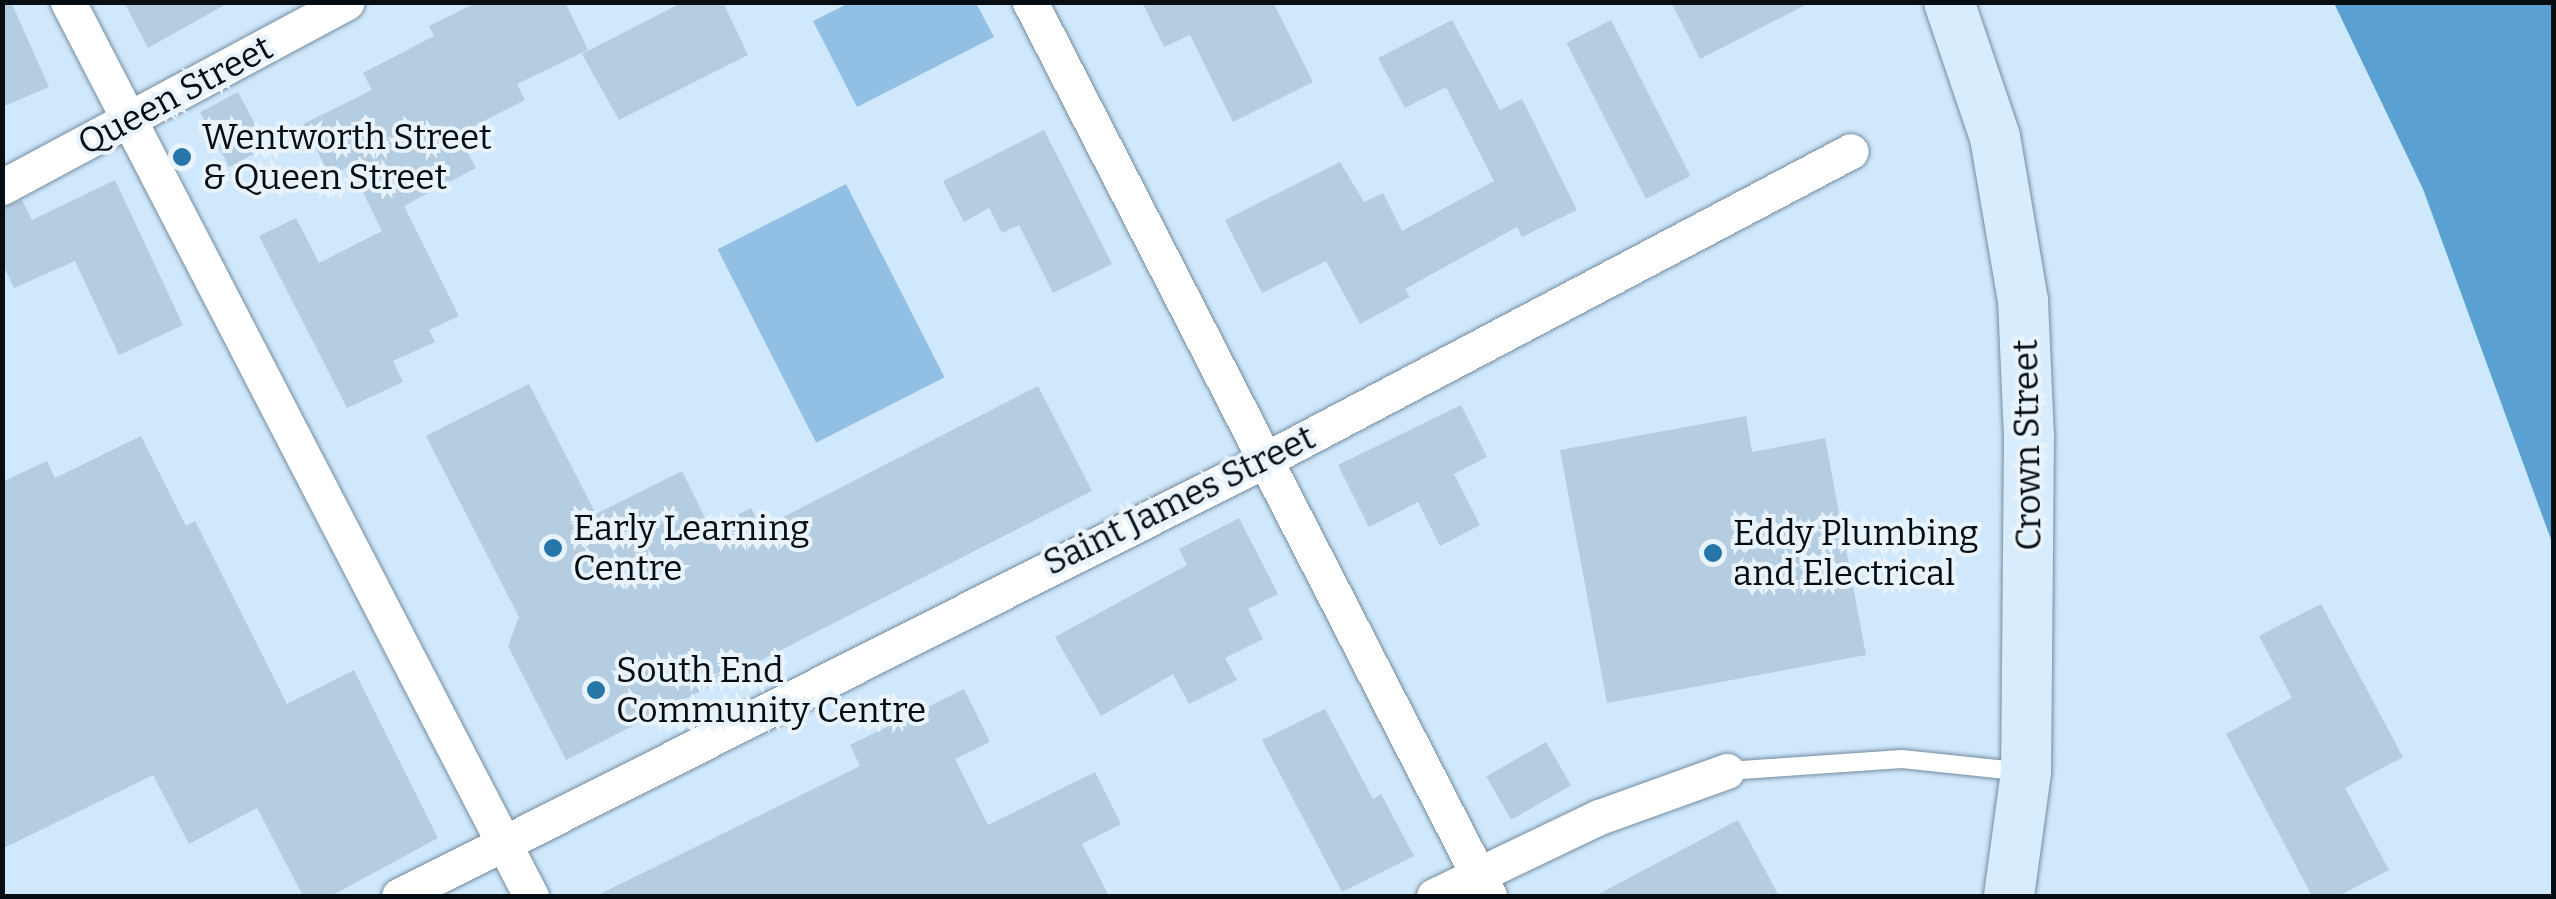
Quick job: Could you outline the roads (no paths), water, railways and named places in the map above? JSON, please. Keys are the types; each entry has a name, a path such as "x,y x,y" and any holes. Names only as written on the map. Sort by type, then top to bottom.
{"main road":[{"name":"Crown Street","path":"1949,2 1995,136 2023,300 2029,436 2026,772 2009,896"}],"street":[{"path":"68,2 530,896"},
{"name":"Queen Street","path":"2,187 347,2"},
{"path":"1030,2 1483,885"},
{"name":"Saint James Street","path":"399,896 1265,460 1852,151"},
{"path":"1434,896 1483,885 1599,817 1727,770"}],"lane":[{"path":"1727,770 1902,759 2026,772"}],"place":[{"name":"Wentworth Street & Queen Street","path":"182,157"},
{"name":"Early Learning Centre","path":"553,548"},
{"name":"Eddy Plumbing and Electrical","path":"1713,553"},
{"name":"South End Community Centre","path":"596,690"}]}
